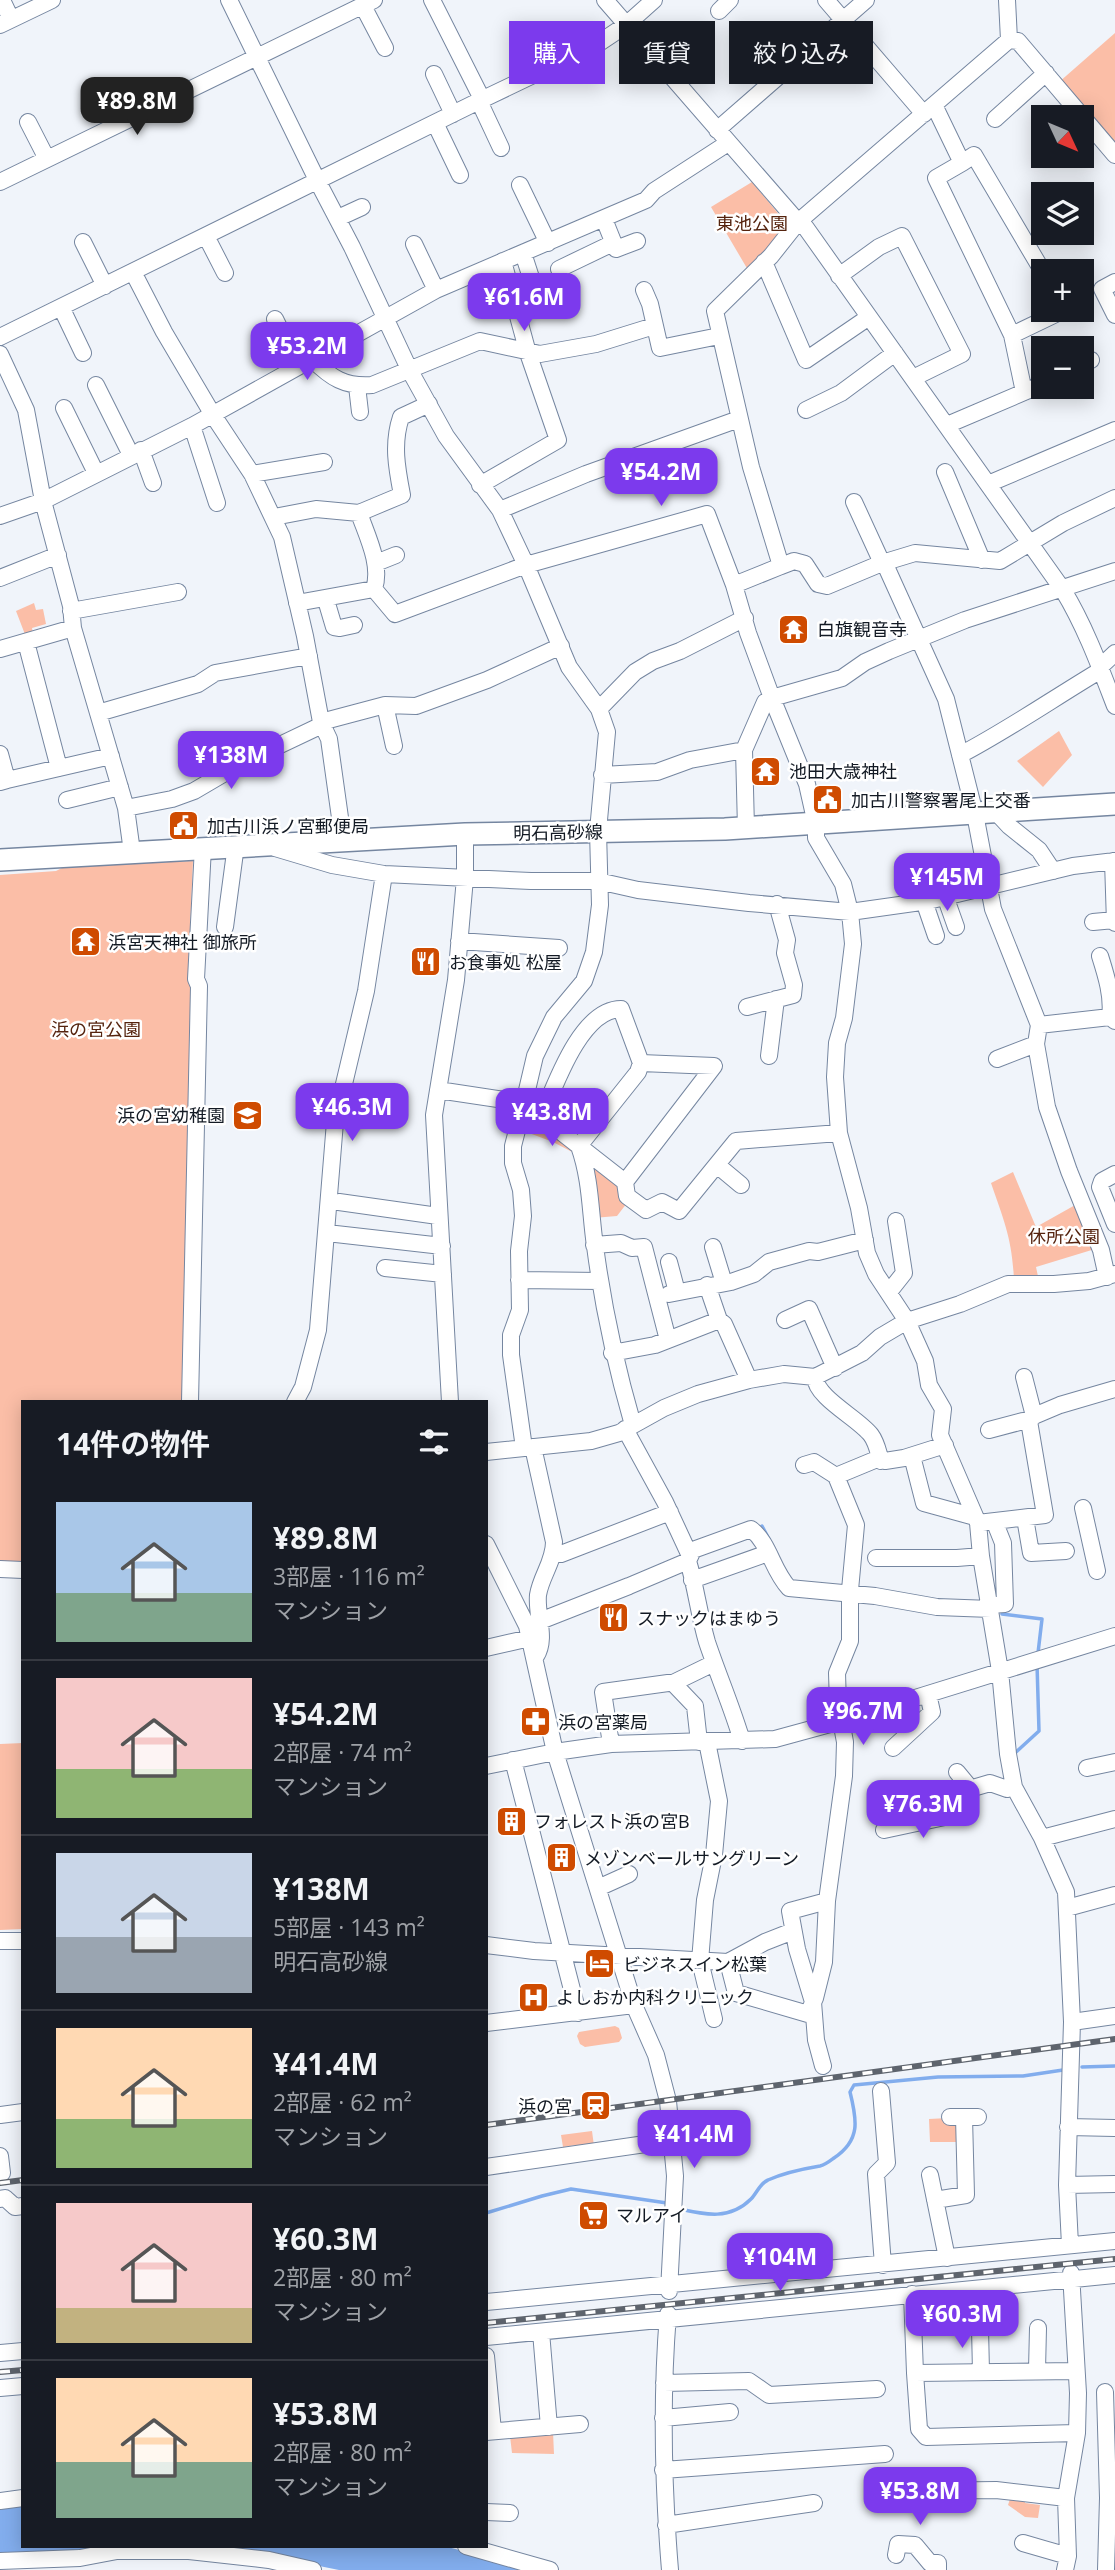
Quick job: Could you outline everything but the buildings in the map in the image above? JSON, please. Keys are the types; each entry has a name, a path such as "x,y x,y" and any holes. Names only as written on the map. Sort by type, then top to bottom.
{"main road":[{"name":"明石高砂線","path":"0,860 343,839 746,828 1115,804"}],"street":[{"path":"2,0 6,22 52,0"},
{"path":"229,0 338,218 410,370 446,436 500,510 569,667 599,709 607,732 598,831 598,929 589,973 554,1017 535,1056 513,1146 513,1163 521,1190 523,1216 519,1251 520,1310 511,1335 511,1355 528,1448 549,1513 554,1554 538,1594 541,1640 539,1652 534,1658"},
{"path":"432,0 501,148"},
{"path":"605,0 623,21"},
{"path":"630,21 654,0"},
{"path":"826,0 929,109 962,163"},
{"path":"717,130 866,0"},
{"path":"1007,0 1009,40"},
{"path":"0,182 369,3 385,48"},
{"path":"0,337 596,45 619,30"},
{"path":"781,566 751,467 715,311 764,262 798,222 1009,40 1018,41 1069,105"},
{"path":"995,119 1046,73"},
{"path":"434,74 453,114"},
{"path":"677,84 728,144 806,228 869,317 891,356 913,378 1031,542 1073,607 1115,706"},
{"path":"28,122 47,159"},
{"path":"435,123 460,175"},
{"path":"1094,135 1115,155"},
{"path":"0,516 192,426 301,362 436,290 646,200 654,191 728,144"},
{"path":"1024,392 1012,335 936,178 974,155 1035,259"},
{"path":"520,185 548,243"},
{"path":"338,218 362,207"},
{"path":"604,219 616,249 637,241"},
{"path":"206,236 225,273"},
{"path":"839,276 878,247 902,236 962,354 913,378"},
{"path":"83,242 105,286"},
{"path":"559,269 613,243"},
{"path":"414,244 436,290"},
{"path":"523,253 536,292"},
{"path":"481,485 558,440 528,353 503,261"},
{"path":"764,262 806,360 869,317"},
{"path":"133,272 164,332 252,474 282,537 321,723 329,739 343,839"},
{"path":"1115,282 1101,289 1115,315"},
{"path":"644,290 660,348 719,336"},
{"path":"61,307 84,353"},
{"path":"275,320 301,362 335,380 356,386 372,385 480,341 540,354 596,344 654,326"},
{"path":"1012,335 1040,322"},
{"path":"0,354 26,410 42,497 58,555 73,628 126,808 132,852"},
{"path":"806,410 841,393 891,356"},
{"path":"96,385 132,452 153,483"},
{"path":"356,386 360,412"},
{"path":"947,425 1031,389"},
{"path":"274,517 316,509 359,513 402,495 395,451 401,417 429,404"},
{"path":"64,408 95,470"},
{"path":"500,510 586,474 739,419"},
{"path":"192,426 218,494"},
{"path":"988,484 1115,430"},
{"path":"252,474 324,462"},
{"path":"945,472 982,559"},
{"path":"734,585 794,561 805,564 818,584 827,586 915,553 1000,561 1115,498"},
{"path":"488,1452 591,1441 629,1427 681,1400 749,1380 783,1374 815,1377 862,1353 880,1336 906,1321 960,1304 1009,1284 1054,1284 1112,1277 1069,1171 1047,1107 1036,1044 1039,1025 993,909 988,886 986,813 960,755 946,699 854,502"},
{"path":"359,513 376,563 378,579 374,589"},
{"path":"374,589 394,614 526,565 707,514 772,698 807,784 816,824 816,838 843,884 850,912 853,944 844,1018 837,1043 835,1077 839,1133 859,1208 867,1253 876,1274 906,1321 925,1361 929,1385 943,1409 940,1435 976,1520 1000,1671 1007,1754 1014,1787 1042,1838 1066,1892 1072,2022 1067,2185 1070,2245"},
{"path":"0,578 58,555"},
{"path":"376,563 396,555"},
{"path":"746,828 744,750 765,702 842,677 865,662 1011,604 1063,590 1115,570"},
{"path":"297,603 326,600 374,589"},
{"path":"71,611 178,592"},
{"path":"326,600 334,627 354,625"},
{"path":"599,709 635,672 745,618"},
{"path":"0,649 73,628"},
{"path":"26,642 59,768"},
{"path":"126,808 172,799 194,791 321,723 385,705 416,706 487,680 561,646"},
{"path":"960,755 999,734 1101,669 1115,653"},
{"path":"98,713 198,684 215,673 309,656"},
{"path":"385,705 394,746"},
{"path":"602,775 657,772 690,760 744,750"},
{"path":"0,754 3,781 111,756"},
{"path":"68,800 120,787"},
{"path":"986,813 1009,826 1039,850 1053,871"},
{"path":"450,1400 434,1115 456,980 465,878 465,834"},
{"path":"262,844 332,865 384,874 598,881 638,890 850,912 924,901 1053,871 1114,861 1115,922 1093,922"},
{"path":"225,927 236,845"},
{"path":"190,1400 199,986 196,979 203,847"},
{"path":"296,1400 303,1387 318,1330 335,1122 366,991 384,874"},
{"path":"945,896 956,927"},
{"path":"924,901 936,936"},
{"path":"747,1007 793,995 794,985 785,953 787,940 777,904"},
{"path":"460,942 559,948"},
{"path":"1039,1025 1112,1019 1106,976 1100,956"},
{"path":"774,1047 776,999"},
{"path":"542,1116 566,1058 598,1016 611,1009 621,1009 641,1063 638,1072 579,1146"},
{"path":"997,1059 1036,1044"},
{"path":"625,1182 714,1066 641,1063"},
{"path":"438,1090 524,1103 625,1182 627,1196 646,1210 662,1202 679,1212 736,1141 839,1133"},
{"path":"579,1146 588,1175 594,1245 612,1353 629,1427 689,1558 697,1608 742,1741"},
{"path":"717,1165 741,1185"},
{"path":"1115,1174 1100,1183 1115,1224"},
{"path":"340,1202 438,1216"},
{"path":"889,1292 904,1272 896,1221"},
{"path":"327,1233 442,1246"},
{"path":"669,1262 673,1293 754,1274 769,1262 865,1240"},
{"path":"594,1245 621,1243 632,1248 644,1247 668,1340"},
{"path":"713,1247 719,1320 724,1324 749,1380"},
{"path":"385,1268 443,1274"},
{"path":"519,1280 600,1281"},
{"path":"785,1320 809,1309 835,1368"},
{"path":"612,1353 668,1340 719,1320"},
{"path":"815,1377 819,1389 870,1434 881,1461"},
{"path":"912,1457 924,1503 976,1520 995,1522 1045,1515 1024,1377"},
{"path":"989,1430 1115,1389"},
{"path":"836,1476 877,1459 881,1461 912,1457 945,1445"},
{"path":"728,1962 734,1991 741,1996 808,2014 824,1962 827,1901 842,1796 852,1761 841,1721 837,1672 850,1641 850,1589 856,1525 836,1476 814,1462 804,1465"},
{"path":"1083,1508 1079,1551 1097,1571"},
{"path":"554,1554 561,1554 670,1512"},
{"path":"1026,1518 1031,1553 1079,1551"},
{"path":"540,1621 629,1586 689,1558 693,1550 751,1529 761,1538 779,1578 789,1588 850,1589 937,1607 990,1607 1005,1604 1003,1543 995,1522"},
{"path":"488,1548 527,1626 555,1752 634,2005 656,2055 668,2101 676,2176 670,2288"},
{"path":"692,1580 768,1553"},
{"path":"876,1558 981,1556"},
{"path":"0,1569 21,1570"},
{"path":"488,1766 611,1744 775,1739 1115,1636"},
{"path":"488,1648 530,1638"},
{"path":"611,1744 603,1692 673,1683 714,1662"},
{"path":"673,1683 695,1706 719,1801 714,1855 705,1900 700,1961 714,2019"},
{"path":"893,1748 932,1712 928,1694"},
{"path":"513,1760 578,2013"},
{"path":"1087,1768 1115,1762"},
{"path":"957,1772 971,1789"},
{"path":"879,1808 990,1783 1007,1788 1014,1787"},
{"path":"903,1803 908,1825"},
{"path":"884,1830 954,1815"},
{"path":"1042,1838 1115,1819"},
{"path":"598,1888 629,1874"},
{"path":"1067,1908 1115,1895"},
{"path":"823,2066 816,2040 813,2002 790,1911 827,1901"},
{"path":"488,1945 728,1962 765,1942 793,1931"},
{"path":"0,1941 21,1941"},
{"path":"488,2023 634,2005"},
{"path":"1072,2022 1115,2017"},
{"path":"881,2091 887,2163 876,2175 883,2264"},
{"path":"0,2115 21,2112"},
{"path":"935,2200 965,2195 964,2117"},
{"path":"1068,2127 1115,2128"},
{"path":"488,2167 673,2140"},
{"path":"0,2156 2,2173"},
{"path":"930,2175 947,2258"},
{"path":"1067,2185 1115,2184"},
{"path":"0,2199 5,2198 15,2207 21,2206"},
{"path":"488,2302 670,2288 1115,2241"},
{"path":"488,2337 1071,2276 1115,2274"},
{"path":"1023,2543 1066,2563 1066,2498 1077,2433 1078,2393 1071,2276"},
{"path":"912,2294 919,2429 926,2437 1077,2433"},
{"path":"667,2317 663,2470 670,2570"},
{"path":"980,2328 981,2372"},
{"path":"1037,2370 1038,2328"},
{"path":"541,2332 549,2427"},
{"path":"0,2353 21,2351"},
{"path":"915,2374 1075,2371"},
{"path":"664,2383 749,2381 769,2395 877,2389"},
{"path":"0,2388 21,2386"},
{"path":"1078,2393 1110,2392 1109,2567"},
{"path":"488,2394 490,2432 580,2424"},
{"path":"663,2418 730,2412"},
{"path":"663,2470 885,2454"},
{"path":"918,2491 996,2490 1066,2498"},
{"path":"0,2501 21,2498"},
{"path":"666,2525 744,2505 807,2509"},
{"path":"488,2512 510,2513"},
{"path":"896,2555 898,2544 915,2545 930,2563 938,2563 938,2570"},
{"path":"473,2548 550,2570"},
{"path":"0,2561 80,2558 117,2551 189,2551 271,2559 313,2570"}],"green space":[{"path":"1115,33 1115,148 1094,124 1094,105 1077,105 1058,83"},
{"name":"東池公園","path":"752,182 787,224 748,270 711,207"},
{"path":"34,603 36,610 43,609 46,624 32,628 33,634 26,637 16,611"},
{"path":"1059,731 1072,755 1043,787 1017,761"},
{"name":"浜の宮公園","path":"193,861 188,975 193,991 183,1400 21,1400 21,1564 0,1564 0,875 56,871 64,867"},
{"path":"532,1116 576,1154 521,1130 523,1120"},
{"path":"593,1165 620,1186 627,1203 617,1216 593,1218"},
{"name":"休所公園","path":"1013,1172 1036,1227 1077,1204 1095,1249 1036,1267 1039,1281 1014,1280 1009,1241 991,1183"},
{"path":"21,1743 21,1929 0,1930 0,1744"},
{"path":"615,2026 619,2028 622,2038 619,2042 585,2047 580,2044 577,2036 579,2032"},
{"path":"948,2118 960,2128 959,2142 930,2142 929,2119"},
{"path":"592,2131 594,2146 577,2149 576,2145 563,2147 561,2135"},
{"path":"553,2432 554,2454 512,2453 510,2436"},
{"path":"1011,2496 1025,2498 1025,2503 1040,2505 1038,2518 1025,2517 1008,2505"}],"water":[{"path":"21,2505 21,2548 452,2548 534,2570 339,2570 270,2556 0,2555 0,2507"}],"waterway":[{"path":"762,1526 769,1539"},
{"path":"1002,1614 1042,1619 1038,1653"},
{"path":"1015,1753 1039,1731 1037,1664"},
{"path":"1082,2067 1115,2066"},
{"path":"680,2209 708,2214 726,2213 743,2206 765,2181 829,2162 843,2151 853,2137 855,2120 850,2092 854,2085 938,2077 1023,2076 1063,2070"},
{"path":"488,2212 571,2189 667,2203"}],"railway":[{"path":"488,2125 1115,2039"},
{"path":"0,2183 21,2180"},
{"path":"488,2323 1115,2259"},
{"path":"0,2372 21,2370"}],"place":[{"name":"白旗観音寺","path":"794,629"},
{"name":"池田大歳神社","path":"766,771"},
{"name":"加古川警察署尾上交番","path":"828,800"},
{"name":"加古川浜ノ宮郵便局","path":"184,826"},
{"name":"浜宮天神社 御旅所","path":"85,942"},
{"name":"お食事処 松屋","path":"426,962"},
{"name":"浜の宮幼稚園","path":"248,1115"},
{"name":"スナックはまゆう","path":"614,1618"},
{"name":"浜の宮薬局","path":"535,1722"},
{"name":"フォレスト浜の宮B","path":"511,1821"},
{"name":"メゾンベールサングリーン","path":"561,1858"},
{"name":"ビジネスイン松葉","path":"600,1964"},
{"name":"よしおか内科クリニック","path":"533,1997"},
{"name":"浜の宮","path":"595,2106"},
{"name":"マルアイ","path":"593,2215"}]}
